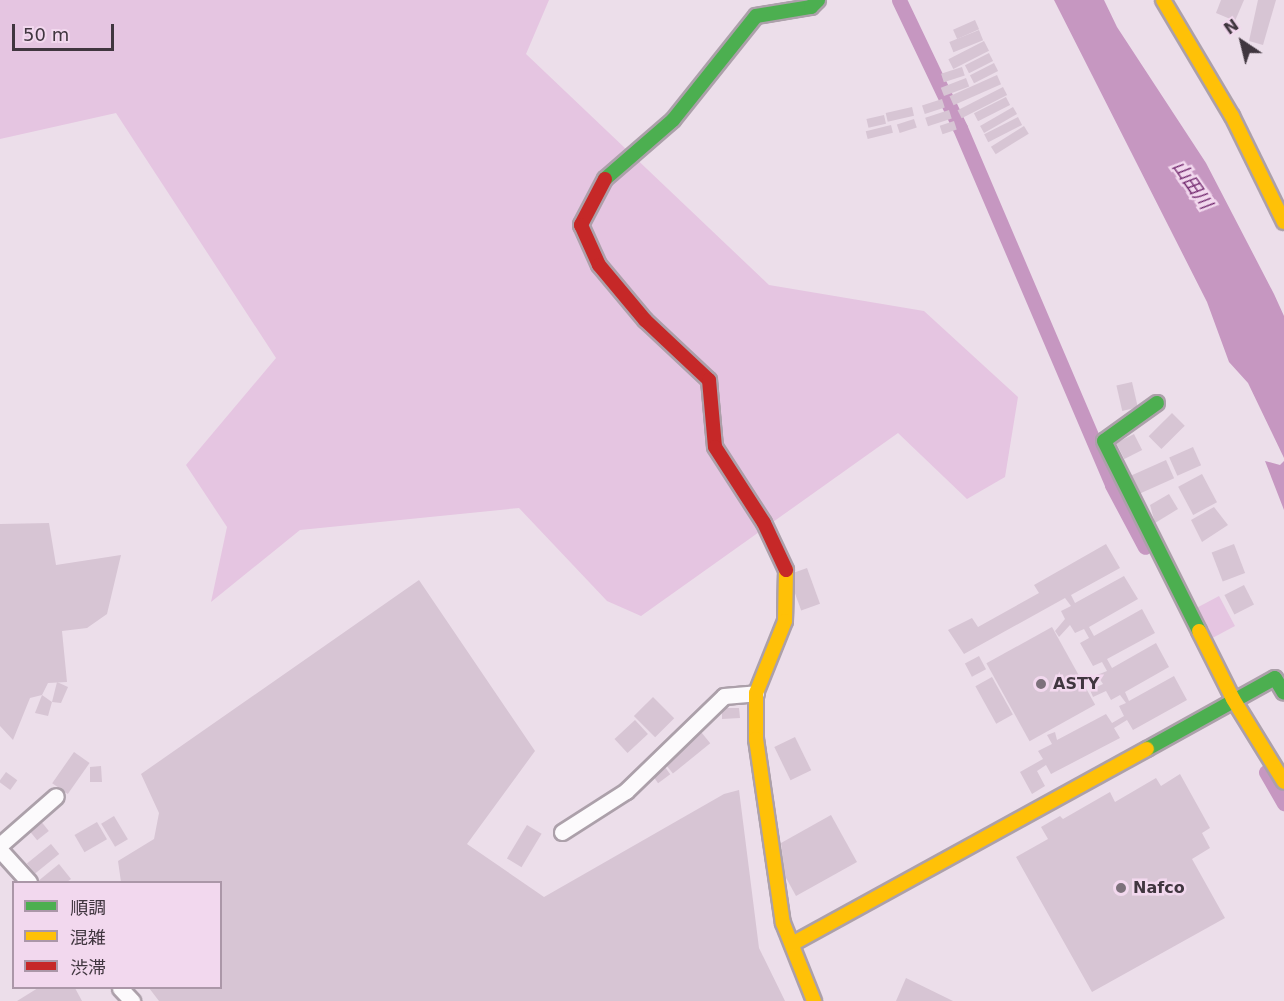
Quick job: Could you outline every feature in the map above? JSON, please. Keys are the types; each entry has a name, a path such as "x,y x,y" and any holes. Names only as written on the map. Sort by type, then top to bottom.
{"street":[{"path":"814,1001 783,923 759,772 756,693 785,621 788,594 778,549 715,447 709,380 645,320 599,265 581,225 599,184 673,120 756,16 811,7 818,0"},
{"path":"1164,0 1232,116 1284,222"},
{"path":"1157,403 1104,441 1233,699 1284,782"},
{"path":"792,944 1233,699 1275,678 1284,693"},
{"path":"562,832 626,791 724,696 756,693"},
{"path":"0,845 56,796"},
{"path":"0,850 28,881"},
{"path":"122,989 132,1001"}],"shaded area":[{"path":"0,0 549,0 526,54 769,285 924,311 1018,397 1005,477 967,499 898,433 641,616 607,601 519,508 300,530 211,602 227,527 186,465 276,358 116,113 0,139"},
{"path":"1219,596 1235,626 1213,638 1197,608"}],"water":[{"name":"山田川","path":"1054,0 1104,0 1117,27 1206,163 1274,294 1284,316 1284,458 1248,383 1229,362 1207,302"},
{"path":"1265,461 1280,465 1284,461 1284,510"}],"building":[{"path":"1221,0 1244,0 1235,21 1216,13"},
{"path":"1258,0 1276,0 1263,45 1249,41"},
{"path":"975,20 979,29 957,39 953,30"},
{"path":"979,30 983,40 953,52 949,42"},
{"path":"984,41 989,51 953,69 948,59"},
{"path":"989,53 993,61 969,73 965,65"},
{"path":"994,63 998,71 974,83 970,75"},
{"path":"962,67 965,76 944,82 941,74"},
{"path":"997,75 1001,84 954,105 949,96"},
{"path":"966,78 969,86 944,96 941,88"},
{"path":"1003,87 1007,95 962,118 958,110"},
{"path":"1006,97 1010,105 978,121 974,113"},
{"path":"942,99 945,108 925,114 922,105"},
{"path":"912,107 914,116 888,122 886,113"},
{"path":"1013,107 1017,114 984,133 980,126"},
{"path":"949,110 952,119 928,126 925,118"},
{"path":"884,115 886,124 868,128 866,119"},
{"path":"1018,117 1022,125 988,142 984,134"},
{"path":"914,119 917,128 900,133 897,125"},
{"path":"954,121 957,130 943,134 940,126"},
{"path":"891,125 893,133 868,139 866,131"},
{"path":"1024,126 1029,134 996,154 991,147"},
{"path":"1132,382 1138,407 1122,411 1116,386"},
{"path":"1172,413 1185,426 1161,449 1149,436"},
{"path":"1134,434 1142,450 1124,459 1116,443"},
{"path":"1193,447 1201,465 1177,476 1169,458"},
{"path":"1166,460 1174,478 1139,494 1131,475"},
{"path":"1202,474 1217,502 1193,515 1178,487"},
{"path":"1169,494 1178,509 1155,523 1150,505"},
{"path":"1214,507 1228,525 1202,542 1191,520"},
{"path":"49,523 56,565 121,555 107,614 87,628 62,631 67,682 48,683 42,695 30,698 13,740 0,726 0,524"},
{"path":"1106,544 1120,568 1071,595 1075,603 1124,576 1138,599 1089,627 1094,636 1142,609 1155,633 1107,659 1112,668 1156,643 1169,667 1125,692 1129,701 1174,676 1187,700 1133,730 1127,720 1114,728 1120,738 1051,774 1046,765 1037,771 1045,786 1032,794 1020,772 1043,759 1038,751 1052,744 1047,735 1055,732 1057,740 1106,714 1112,723 1124,716 1119,706 1126,703 1120,695 1111,700 1106,691 1093,697 1090,690 1103,684 1097,675 1107,671 1102,662 1093,666 1080,643 1089,638 1084,629 1075,633 1070,625 1059,637 1055,631 1065,619 1061,611 1071,606 1065,598 964,654 948,630 972,618 978,627 1039,593 1034,585"},
{"path":"1234,544 1245,573 1223,582 1212,553"},
{"path":"807,568 820,604 801,611 788,575"},
{"path":"419,580 535,751 467,844 544,897 724,794 739,790 759,948 785,1001 159,1001 150,989 222,989 222,881 121,881 118,861 154,839 159,813 141,774"},
{"path":"1244,585 1254,605 1234,615 1224,595"},
{"name":"ASTY","path":"1052,627 1095,705 1030,741 986,663"},
{"path":"979,656 986,669 972,677 965,664"},
{"path":"992,677 1013,715 996,724 975,686"},
{"path":"57,682 68,687 61,703 52,702"},
{"path":"42,695 52,702 48,716 35,713"},
{"path":"653,697 674,718 655,737 634,716"},
{"path":"722,708 739,708 740,718 722,719"},
{"path":"635,720 648,734 627,753 615,739"},
{"path":"697,727 710,743 673,774 660,757"},
{"path":"795,737 811,770 791,780 774,747"},
{"path":"74,752 90,763 68,794 52,783"},
{"path":"662,763 670,774 658,783 650,772"},
{"path":"101,766 102,782 90,782 90,767"},
{"path":"6,772 17,780 10,790 0,782"},
{"name":"Nafco","path":"1180,774 1210,828 1202,833 1210,848 1192,859 1225,918 1092,992 1016,857 1048,839 1041,827 1060,816 1063,819 1110,792 1115,802 1156,778 1161,786"},
{"path":"831,815 857,862 796,896 785,876 781,843"},
{"path":"114,816 128,839 115,847 101,824"},
{"path":"40,820 49,831 37,840 28,829"},
{"path":"97,822 107,839 84,852 74,835"},
{"path":"527,825 542,834 521,867 507,858"},
{"path":"51,844 59,854 35,874 27,864"},
{"path":"59,864 71,879 68,881 38,881"},
{"path":"906,978 953,1001 896,1001"},
{"path":"36,989 76,989 82,1001 17,1001"}],"waterway":[{"path":"899,0 960,128 1112,485 1145,547"},
{"path":"1266,772 1284,803"}],"traffic: fast":[{"path":"605,179 673,120 756,16 811,7 818,0"},
{"path":"1157,403 1104,441 1199,631"},
{"path":"1147,749 1275,678 1284,693"}],"traffic: slow":[{"path":"1163,0 1232,116 1284,222"},
{"path":"786,570 785,621 756,693 756,739 783,923 814,1001"},
{"path":"1199,631 1233,699 1284,782"},
{"path":"792,944 1147,749"}],"traffic: jam":[{"path":"605,179 581,225 599,265 645,320 709,380 715,447 764,523 786,570"}],"place":[{"name":"ASTY","path":"1041,684"},
{"name":"Nafco","path":"1121,888"}]}
